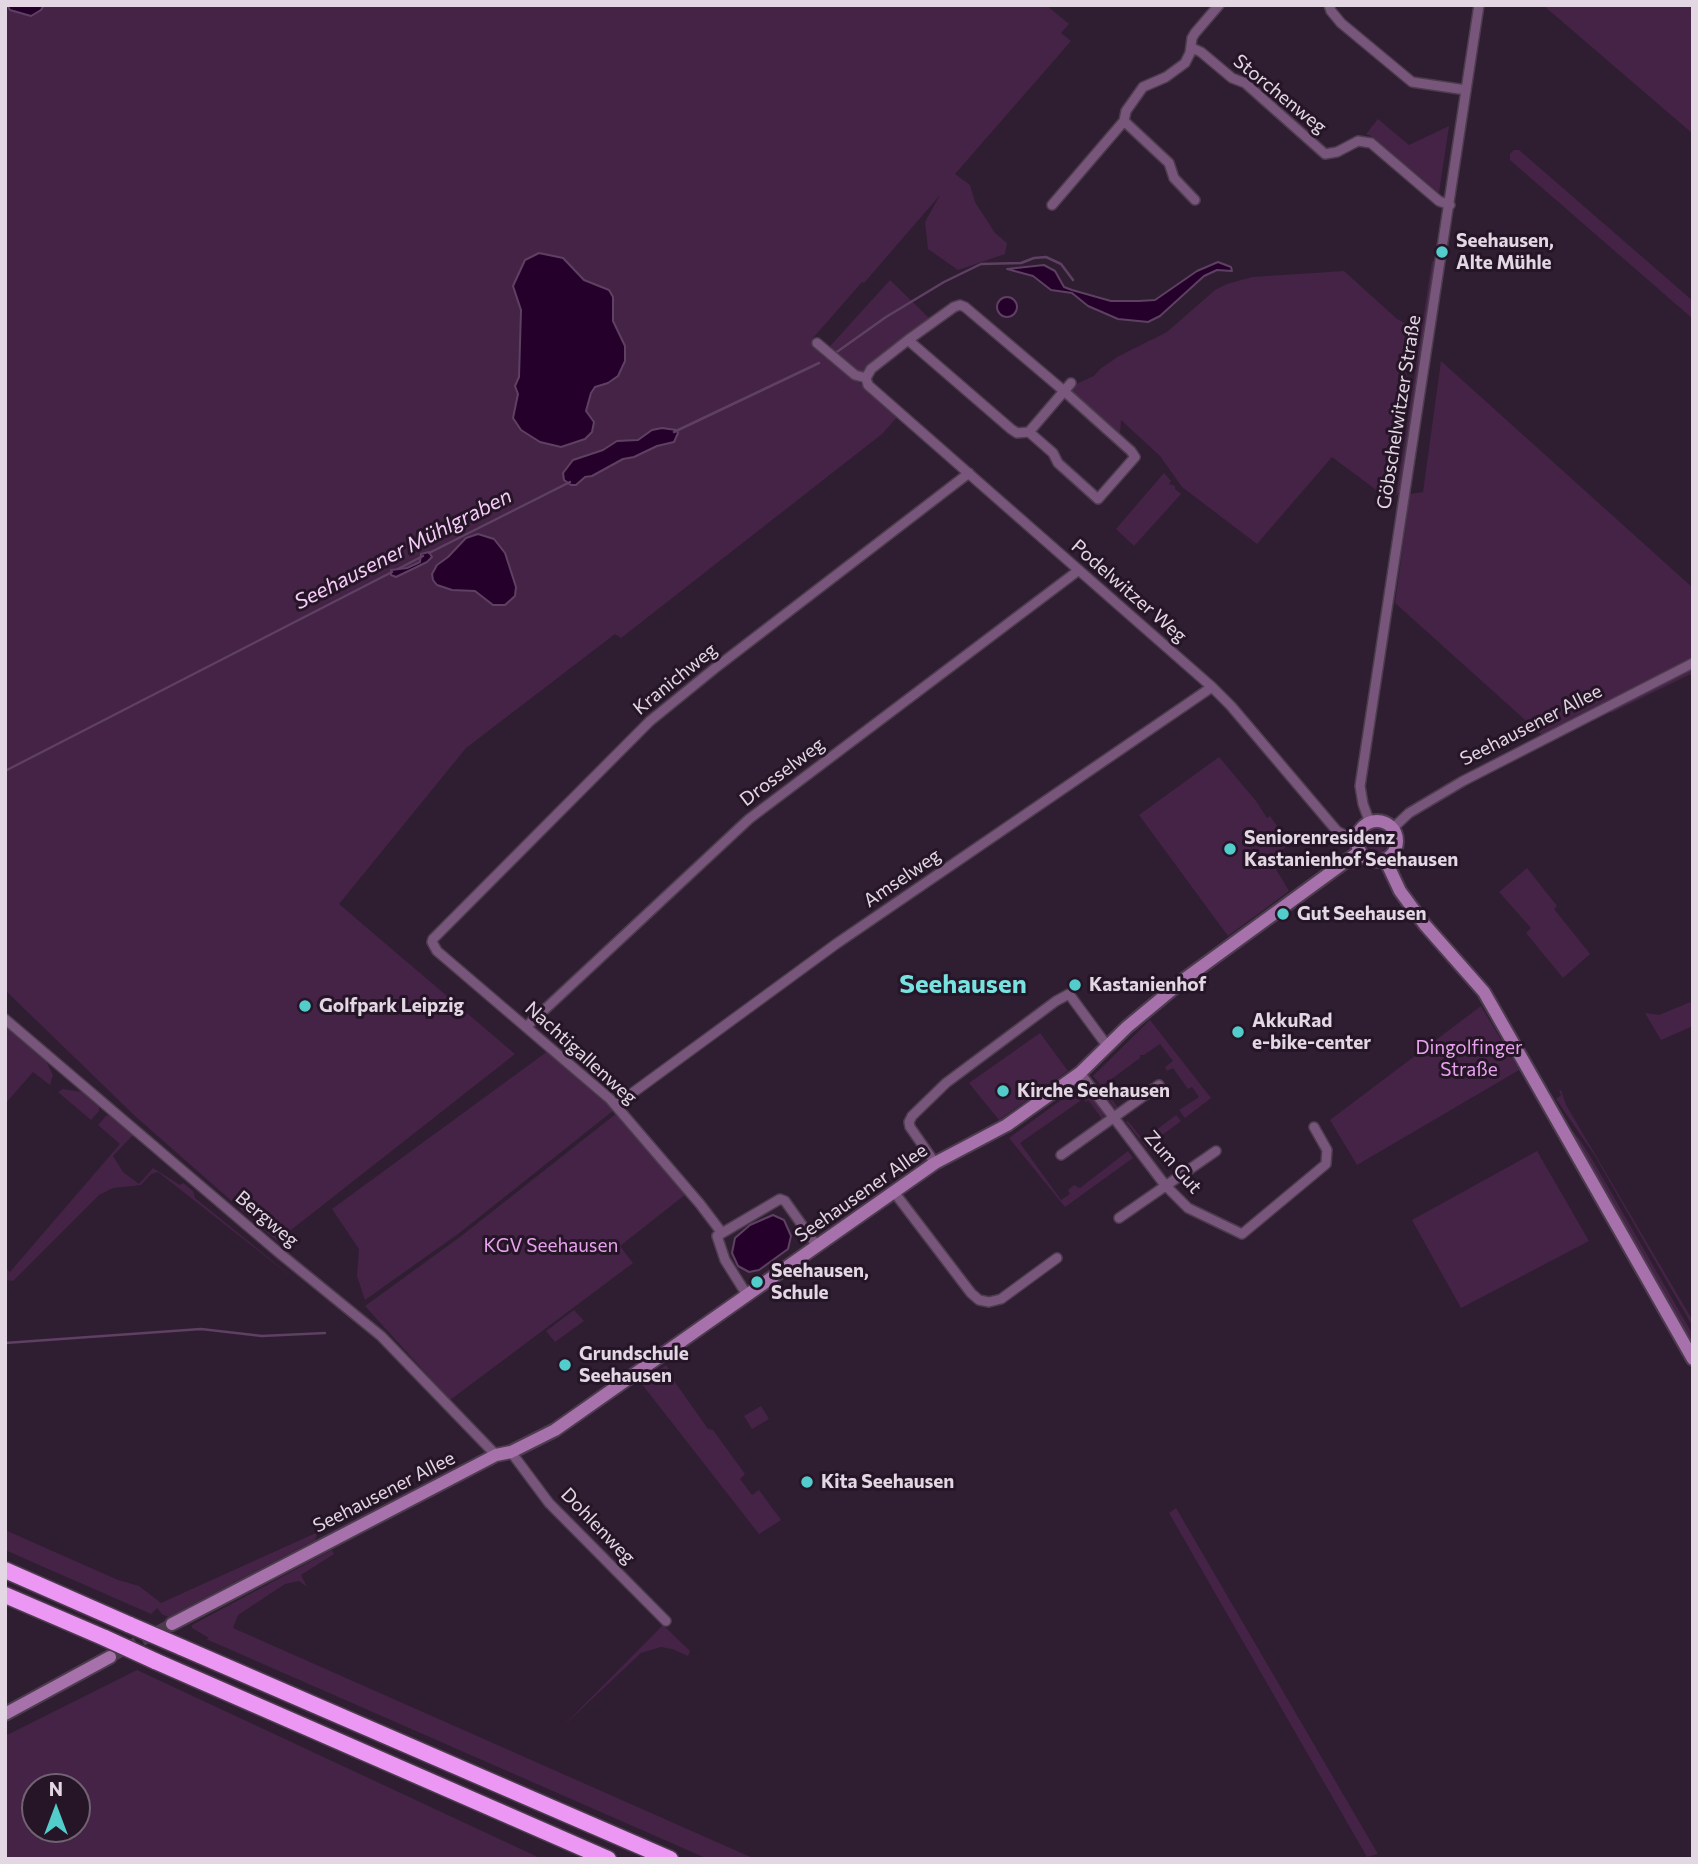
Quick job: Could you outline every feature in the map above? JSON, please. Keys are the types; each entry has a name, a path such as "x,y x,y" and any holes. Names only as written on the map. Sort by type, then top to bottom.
{"highway":[{"path":"5,1570 670,1859"},
{"path":"5,1595 608,1859"}],"street":[{"path":"1052,205 1124,121 1126,111 1143,87 1175,72 1188,59 1192,38 1219,5"},
{"path":"1329,5 1341,23 1412,82 1466,90"},
{"name":"Göbschelwitzer Straße","path":"1370,823 1360,786 1479,5"},
{"name":"Storchenweg","path":"1192,48 1232,78 1245,83 1325,154 1337,152 1358,141 1371,143 1439,201 1450,205"},
{"path":"1124,121 1169,163 1174,178 1195,200"},
{"path":"866,377 871,369 908,340 960,305 1067,387 1135,457 1098,499 1058,463 1053,453 1030,432"},
{"path":"908,340 1017,433 1030,432 1067,387"},
{"name":"Podelwitzer Weg","path":"817,343 855,375 866,377 868,385 1212,687 1336,831 1359,845"},
{"name":"Kranichweg","path":"432,942 439,930 538,835 650,721 969,473"},
{"name":"Drosselweg","path":"527,1026 749,819 1079,570"},
{"name":"Seehausener Allee","path":"1392,829 1409,813 1463,781 1693,663"},
{"name":"Amselweg","path":"617,1105 847,937 1212,687"},
{"path":"1382,822 1392,829 1396,846 1392,854 1385,859 1370,860 1359,845 1360,832 1370,823 1382,822"},
{"name":"Seehausener Allee","path":"172,1624 496,1455 511,1452 573,1419 935,1163 1007,1125 1080,1073 1127,1027 1186,978 1359,845"},
{"path":"1385,859 1400,891 1428,928 1484,992 1693,1359"},
{"name":"Nachtigallenweg","path":"432,942 444,958 617,1105 722,1233 717,1236 725,1260 747,1295"},
{"path":"935,1163 910,1127 912,1116 946,1083 1056,1000 1069,993 1108,1047"},
{"name":"Bergweg","path":"5,1019 278,1252 381,1336 496,1455"},
{"name":"Zum Gut","path":"1080,1073 1165,1185 1188,1208 1242,1234 1326,1164 1327,1150 1314,1127"},
{"path":"1061,1155 1160,1085"},
{"path":"1119,1218 1216,1151"},
{"path":"894,1192 979,1300 989,1302 1001,1299 1057,1258"},
{"path":"722,1233 780,1199 785,1200 817,1246"},
{"name":"Dohlenweg","path":"511,1452 550,1503 666,1620"},
{"path":"5,1714 110,1657"}],"green space":[{"name":"Golfpark Leipzig","path":"5,5 1046,5 1069,24 1061,33 1071,41 955,174 970,185 975,202 995,233 1007,243 1005,254 958,270 928,249 925,222 940,195 813,338 815,346 823,354 890,280 929,318 855,379 898,416 882,434 621,638 615,634 466,748 339,904 515,1054 277,1241 135,1116 5,990"},
{"path":"1543,5 1693,5 1693,134"},
{"path":"1378,119 1409,145 1449,126 1439,193 1366,134"},
{"path":"1519,150 1693,301 1693,319 1510,160 1510,154"},
{"path":"1432,261 1436,262 1401,490 1396,496"},
{"path":"1344,271 1397,319 1414,328 1387,498 1332,457 1257,544 1182,487 1160,456 1121,420 1120,434 1072,392 1076,384 1094,376 1119,356 1167,332 1215,290 1227,284 1252,277"},
{"path":"1441,361 1693,588 1693,658 1543,736 1395,603 1410,494 1423,492"},
{"path":"1164,473 1171,481 1169,484 1175,486 1181,494 1134,546 1116,529"},
{"path":"1693,664 1693,673 1611,713 1609,709"},
{"path":"1219,757 1267,818 1270,816 1290,844 1270,859 1289,891 1228,936 1139,815"},
{"path":"1377,830 1385,833 1388,841 1385,849 1377,852 1369,849 1366,841 1369,833"},
{"path":"1527,868 1557,906 1554,909 1590,954 1563,978 1526,933 1531,928 1499,892"},
{"path":"1693,1001 1693,1026 1661,1040 1645,1013 1659,1015"},
{"name":"Dingolfinger Straße","path":"1481,1006 1519,1070 1357,1165 1330,1120"},
{"path":"1150,1020 1211,1098 1185,1118 1179,1110 1199,1097 1192,1087 1188,1089 1173,1068 1167,1071 1165,1067 1173,1061 1160,1044 1140,1055 1140,1058 1102,1086 1119,1109 1116,1109 1093,1076"},
{"path":"5,1025 45,1059 53,1075 50,1085 33,1072 5,1104"},
{"path":"1040,1033 1068,1071 999,1120 969,1083"},
{"name":"KGV Seehausen","path":"548,1051 614,1110 458,1234 365,1300 357,1276 359,1249 332,1209"},
{"path":"63,1089 82,1092 99,1106 99,1111 91,1120 58,1092"},
{"path":"1076,1089 1081,1095 1087,1091 1104,1114 1103,1120 1088,1100 1086,1102 1083,1099 1020,1143 1061,1200 1070,1194 1068,1190 1074,1185 1080,1188 1128,1151 1133,1158 1065,1207 1009,1138"},
{"path":"1561,1090 1566,1105 1693,1321 1693,1327 1595,1156 1556,1099 1561,1095"},
{"name":"KGV Seehausen","path":"617,1113 686,1194 620,1246 633,1263 450,1400 365,1306 460,1237"},
{"path":"110,1115 133,1135 113,1156 123,1172 139,1184 153,1168 180,1185 183,1183 193,1191 195,1198 302,1285 158,1172 151,1174 141,1185 113,1188 99,1195 13,1281 5,1280 5,1268 10,1272 120,1144 98,1125"},
{"path":"1176,1115 1181,1121 1146,1147 1126,1122 1128,1121 1143,1140"},
{"path":"1565,1126 1580,1140 1592,1159 1693,1335 1693,1348"},
{"path":"1537,1151 1589,1241 1461,1308 1412,1220"},
{"path":"574,1310 584,1321 555,1342 546,1331"},
{"path":"666,1365 672,1378 708,1429 713,1430 745,1474 740,1479 752,1495 759,1490 781,1520 759,1534 641,1383"},
{"path":"761,1406 769,1419 752,1429 744,1416"},
{"path":"1176,1508 1378,1854 1367,1857 1169,1513"},
{"path":"5,1530 118,1580 139,1586 161,1603 318,1532 315,1540 168,1617 157,1608 151,1614 5,1550"},
{"path":"332,1550 334,1554 301,1575 307,1587 299,1581 285,1584 238,1615 233,1628 755,1859 708,1859 206,1639 209,1638 192,1628 192,1625"},
{"path":"663,1625 690,1651 688,1656 661,1647 641,1653 561,1728"},
{"path":"137,1670 542,1859 5,1858 5,1736"}],"shaded area":[{"path":"7,5 44,5 31,16 10,10"},
{"path":"539,253 563,258 584,280 609,290 613,297 613,321 625,346 625,361 618,376 595,387 591,393 586,411 594,422 592,432 585,439 561,447 540,442 521,430 513,418 518,394 515,386 519,377 521,310 513,286 525,260"},
{"path":"1218,262 1231,267 1232,271 1217,270 1204,276 1160,316 1148,322 1118,319 1088,306 1072,293 1051,290 1033,276 1007,269 1044,265 1055,271 1064,287 1111,301 1139,301 1155,300 1197,271"},
{"path":"1007,297 1014,300 1017,307 1014,314 1007,317 1000,314 997,307 1000,300"},
{"path":"652,430 676,430 678,433 674,442 623,459 585,477 576,485 564,480 563,473 573,460 603,450 617,441 638,440"},
{"path":"478,534 494,539 505,553 516,587 515,596 505,605 493,605 475,591 452,590 437,585 433,580 432,574 437,565 466,538"},
{"path":"429,552 432,557 427,562 396,577 391,575 391,570 407,568 420,562 421,554"},
{"path":"773,1215 784,1220 791,1236 788,1249 759,1270 749,1272 738,1266 732,1253 735,1238 750,1225"}],"waterway":[{"name":"Seehausener Mühlgraben","path":"834,354 886,317 944,282 981,264 1021,263 1046,257 1061,264 1073,280"},
{"name":"Seehausener Mühlgraben","path":"674,432 819,363"},
{"name":"Seehausener Mühlgraben","path":"429,553 570,482"},
{"name":"Seehausener Mühlgraben","path":"398,569 423,556"},
{"name":"Seehausener Mühlgraben","path":"5,771 392,572"},
{"path":"5,1343 201,1329 262,1336 325,1333"}],"tunnel":[{"path":"110,1657 172,1624"}],"place":[{"name":"Seehausen, Alte Mühle","path":"1442,252"},
{"name":"Seniorenresidenz Kastanienhof Seehausen","path":"1230,849"},
{"name":"Gut Seehausen","path":"1283,914"},
{"name":"Kastanienhof","path":"1075,985"},
{"name":"Golfpark Leipzig","path":"305,1006"},
{"name":"AkkuRad e-bike-center","path":"1238,1032"},
{"name":"Kirche Seehausen","path":"1003,1091"},
{"name":"Seehausen, Schule","path":"757,1282"},
{"name":"Grundschule Seehausen","path":"565,1365"},
{"name":"Kita Seehausen","path":"807,1482"}],"district":[{"name":"Seehausen","path":"963,984"}]}
